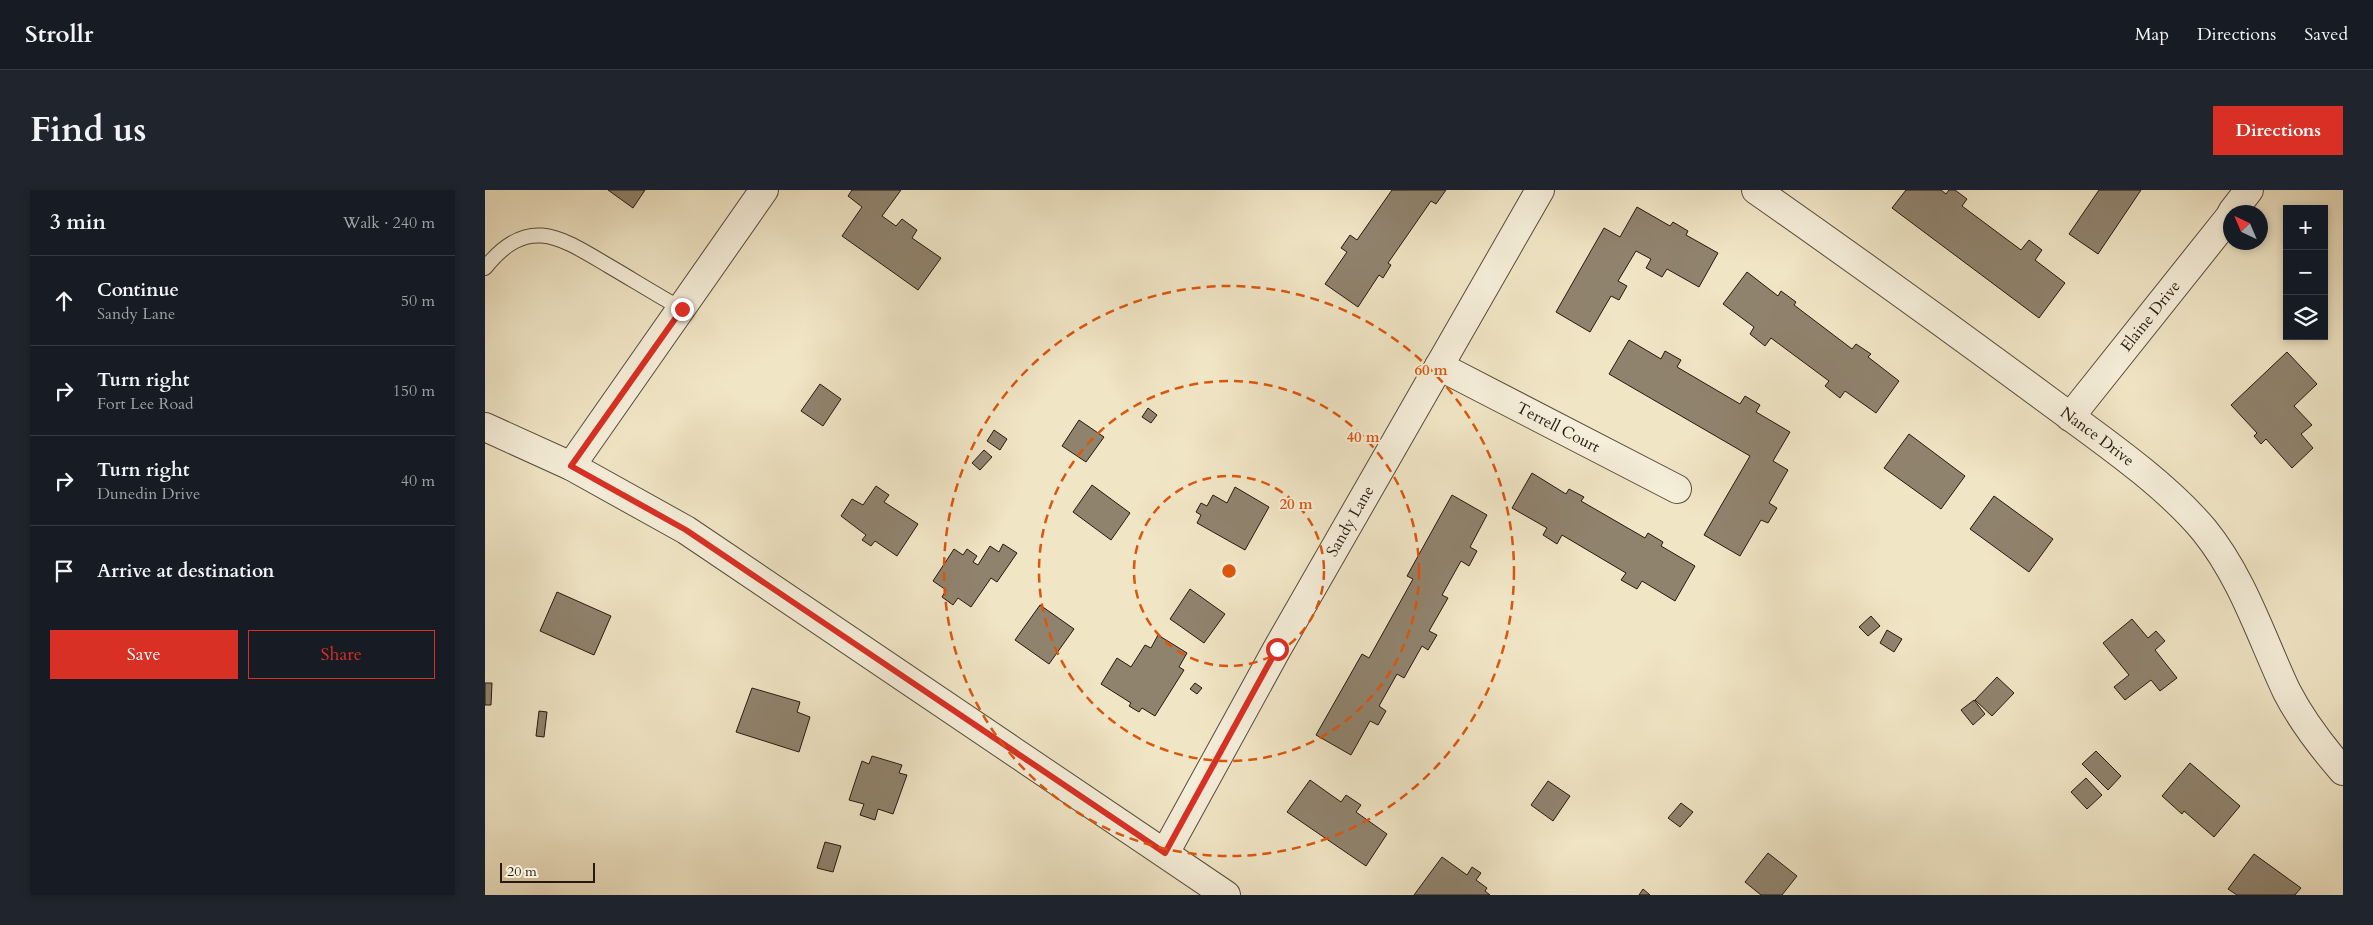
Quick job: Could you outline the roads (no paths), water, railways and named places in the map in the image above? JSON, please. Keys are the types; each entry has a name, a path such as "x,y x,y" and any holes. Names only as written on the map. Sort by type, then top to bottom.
{"street":[{"path":"571,466 765,190"},
{"name":"Sandy Lane","path":"1165,853 1277,649 1539,190"},
{"name":"Nance Drive","path":"1756,190 1786,198 1920,306 2070,417 2169,494 2204,531 2232,572 2260,628 2288,693 2319,743 2343,771"},
{"name":"Elaine Drive","path":"2238,205 2249,190"},
{"name":"Elaine Drive","path":"2070,417 2223,224"},
{"name":"Terrell Court","path":"1439,366 1677,490"},
{"path":"485,427 571,466 686,530 1225,895"}],"lane":[{"path":"485,268 498,252 521,238 541,235 566,240 682,309"}]}
